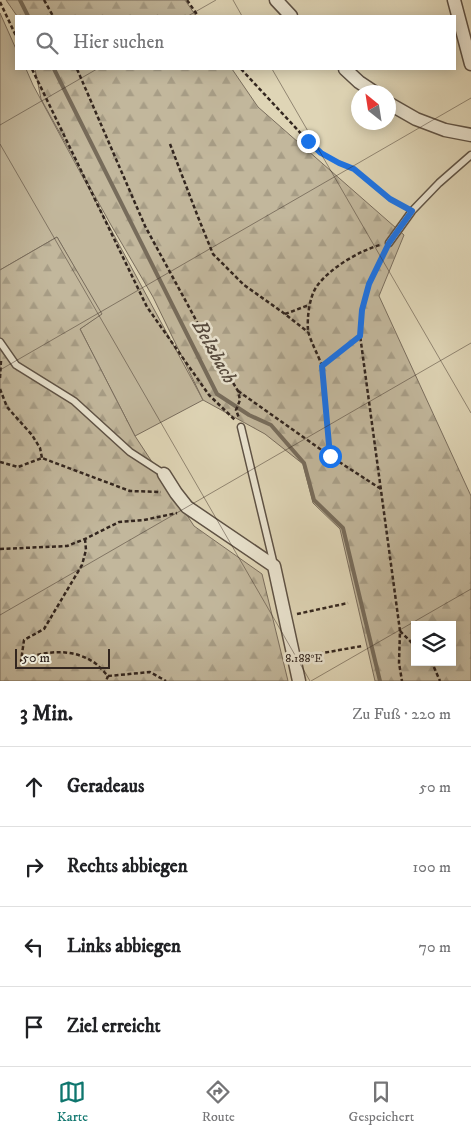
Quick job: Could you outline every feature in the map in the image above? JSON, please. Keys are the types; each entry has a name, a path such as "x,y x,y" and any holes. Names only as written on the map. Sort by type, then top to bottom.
{"street":[{"path":"276,0 290,15"},
{"path":"454,0 471,64"},
{"path":"346,70 364,85"},
{"path":"396,108 416,119 445,130 471,135"},
{"path":"164,474 187,507 274,566 300,681"}],"lane":[{"path":"389,243 412,211 471,155"},
{"path":"1,345 16,365 74,401 130,452 164,474"},
{"path":"241,427 274,566"}],"path":[{"path":"44,0 52,15"},
{"path":"187,0 197,15"},
{"path":"0,2 15,34"},
{"path":"32,70 147,307 210,395 241,427"},
{"path":"77,70 145,226 203,333 238,392 240,400 236,410"},
{"path":"242,70 321,153 354,169 390,199 412,211"},
{"path":"170,144 213,254 244,285 308,332"},
{"path":"330,456 322,366 308,332 309,305 316,287 334,268 370,248 389,243"},
{"path":"389,243 369,284 362,310 360,336 400,631 399,664 402,681"},
{"path":"285,314 309,305"},
{"path":"322,366 360,336"},
{"path":"0,378 1,345"},
{"path":"0,389 7,407 32,434 40,448 42,458"},
{"path":"238,392 381,489"},
{"path":"0,462 18,467 42,458 130,491 176,493"},
{"path":"0,549 67,546 86,539 119,522 144,520 176,513 187,507"},
{"path":"86,539 86,550 82,565 44,629 24,640 21,661 33,655 67,652 91,660 108,676 150,672 166,681"},
{"path":"285,617 348,603"},
{"path":"400,631 411,642"},
{"path":"294,658 362,646"},
{"path":"433,666 440,681"},
{"path":"106,681 108,676"}],"green space":[{"path":"6,0 185,0 195,15 16,15"},
{"path":"0,13 15,47 15,70 26,70 203,400 135,436 80,329 101,314 57,237 0,270"},
{"path":"35,70 233,70 258,107 404,235 379,296 471,496 471,681 375,681 340,529 313,503 303,464 265,434 203,400 153,297 41,99"},
{"path":"57,237 102,314 80,329 135,436 194,526 262,574 288,681 0,681 0,270"}],"waterway":[{"name":"Belzbach","path":"20,0 28,15"},
{"name":"Belzbach","path":"55,70 217,394 249,415 271,425 304,463 314,500 343,528 380,681"}],"route":[{"path":"308,141 321,153 354,169 390,199 412,211 389,243 369,284 362,310 360,336 322,366 330,456"}]}
